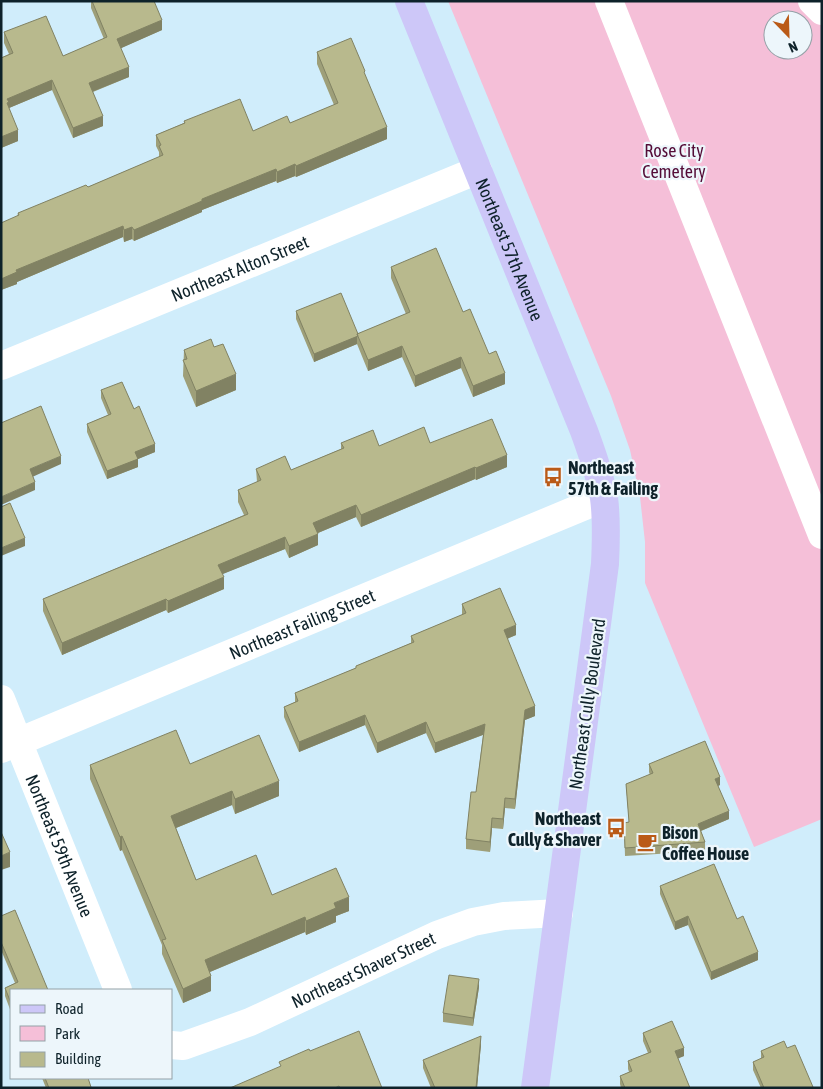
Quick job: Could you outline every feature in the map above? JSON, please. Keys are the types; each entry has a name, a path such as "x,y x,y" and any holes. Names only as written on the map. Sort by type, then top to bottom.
{"main road":[{"name":"Northeast 57th Avenue","path":"409,1 584,431 594,459 604,498"},
{"name":"Northeast Cully Boulevard","path":"535,1088 605,564 604,498"}],"street":[{"path":"609,1 822,535"},
{"path":"812,1 822,11"},
{"name":"Northeast Alton Street","path":"1,366 478,170"},
{"name":"Northeast Failing Street","path":"10,745 604,498"},
{"name":"Northeast 59th Avenue","path":"1,699 10,745 118,989"},
{"name":"Northeast Shaver Street","path":"172,1045 183,1046 250,1022 437,935 473,922 504,916 559,913"}],"green space":[{"name":"Rose City Cemetery","path":"448,1 822,1 822,819 754,847 645,583 645,542 640,497 630,450 611,396"}],"building":[{"path":"92,1 154,1 162,20 117,39 129,67 89,83 103,116 73,128 52,80 7,99 18,130 1,137 1,58 13,53 4,32 46,16 63,56 107,37"},
{"path":"351,38 387,127 296,166 295,164 277,172 276,169 202,199 202,201 134,230 132,227 124,230 123,226 16,270 17,272 1,279 1,223 19,215 18,213 86,185 88,187 163,155 156,135 185,123 184,121 240,99 253,131 287,116 290,123 338,103 317,52"},
{"path":"436,248 463,312 470,309 489,354 496,351 505,373 473,386 461,357 415,376 402,346 368,360 357,334 410,312 391,267"},
{"path":"341,293 358,336 314,354 296,311"},
{"path":"211,339 214,347 223,344 236,374 196,391 183,360 187,359 184,350"},
{"path":"122,382 134,409 139,406 155,444 135,452 138,459 107,471 87,424 111,414 101,390"},
{"path":"41,406 61,456 30,469 35,482 1,497 1,423"},
{"path":"492,419 507,455 361,515 356,505 313,523 318,534 289,546 285,537 218,565 224,577 168,601 166,599 62,643 43,599 248,514 238,490 261,480 256,469 285,456 291,470 344,448 341,443 373,430 379,446 424,427 430,443"},
{"path":"10,503 25,538 1,548 1,507"},
{"path":"500,588 516,625 504,630 535,706 525,710 515,799 505,798 503,819 492,818 490,842 466,839 471,792 476,792 485,724 435,743 426,722 377,743 365,715 299,742 284,707 298,701 295,693 414,642 411,636 466,613 462,604"},
{"path":"176,730 190,764 259,735 279,781 235,799 232,791 171,816 196,880 256,855 272,895 336,868 349,897 334,903 336,908 306,921 305,917 205,960 211,976 183,989 162,940 166,939 90,765"},
{"path":"705,741 720,777 715,779 729,811 698,824 705,842 625,848 624,823 629,822 626,784 653,773 649,764"},
{"path":"1,832 10,852 1,856"},
{"path":"714,864 737,919 743,916 758,952 711,972 688,916 675,922 660,886"},
{"path":"15,910 48,989 10,989 10,1000 5,988 18,982 1,942 1,916"},
{"path":"449,975 479,979 473,1018 443,1013"},
{"path":"672,1021 684,1048 675,1051 690,1088 625,1088 620,1076 632,1071 628,1061 651,1052 643,1033"},
{"path":"359,1031 382,1088 340,1088 339,1086 335,1088 230,1088 281,1066 279,1062"},
{"path":"481,1036 476,1088 435,1088 423,1060"},
{"path":"784,1041 787,1048 795,1045 813,1087 764,1088 753,1062 764,1057 761,1051"},
{"path":"45,1079 88,1079 91,1087 89,1088 49,1088"}],"place":[{"name":"Northeast 57th & Failing","path":"553,477"},
{"name":"Northeast Cully & Shaver","path":"616,828"},
{"name":"Bison Coffee House","path":"647,842"}]}
